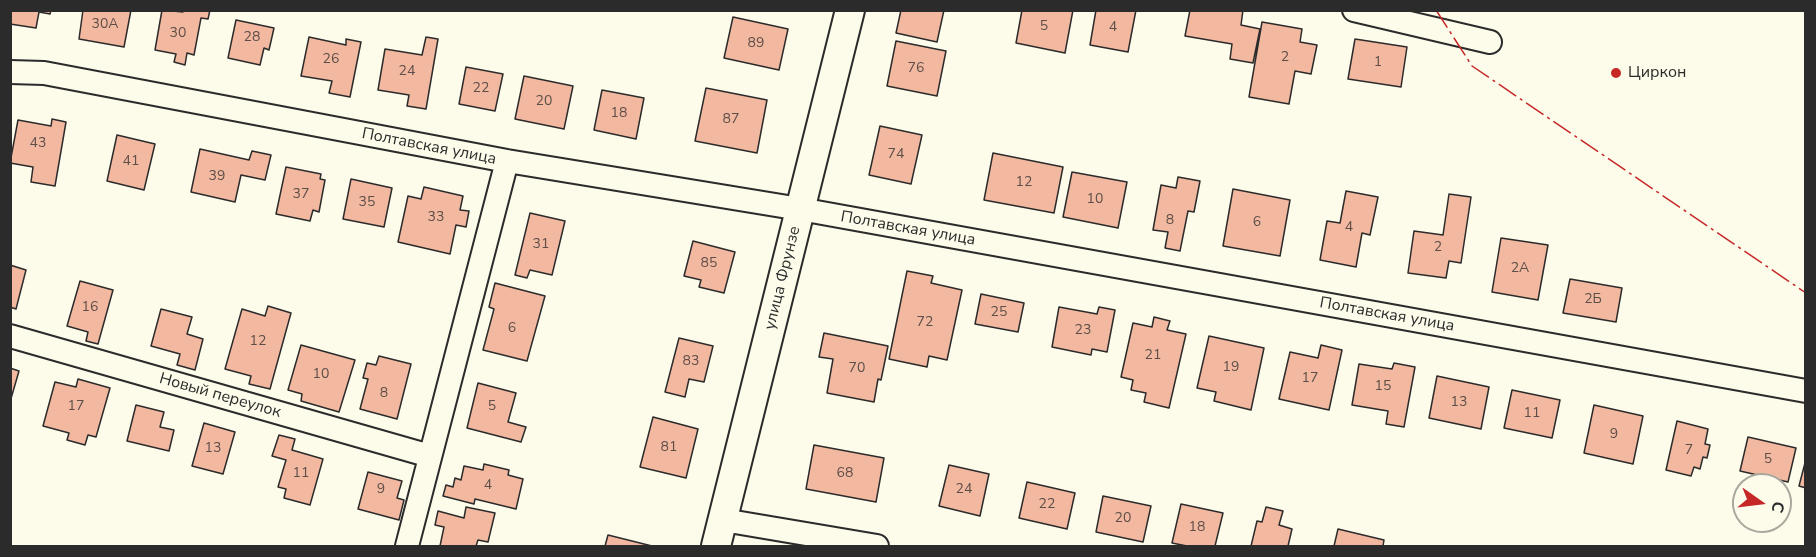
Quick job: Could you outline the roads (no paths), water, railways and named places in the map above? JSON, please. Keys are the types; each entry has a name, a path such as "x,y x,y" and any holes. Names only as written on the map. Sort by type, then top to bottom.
{"street":[{"name":"улица Фрунзе","path":"720,533 850,10"},
{"path":"1354,10 1490,42"},
{"name":"Полтавская улица","path":"10,72 44,73 507,161 800,209 1806,391"},
{"path":"407,546 507,161"},
{"name":"Новый переулок","path":"10,336 430,456"},
{"path":"720,533 877,546"}],"place":[{"name":"Циркон","path":"1616,73"}]}
